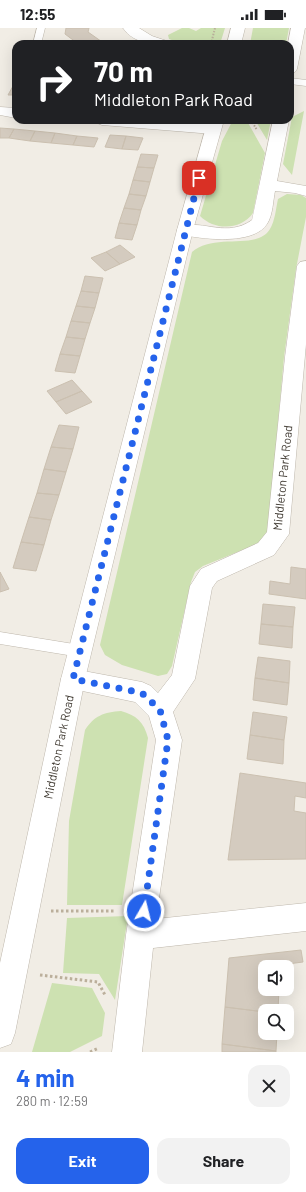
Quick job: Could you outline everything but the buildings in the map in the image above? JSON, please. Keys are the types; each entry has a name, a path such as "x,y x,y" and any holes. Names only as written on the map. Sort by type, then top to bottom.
{"street":[{"path":"130,28 150,40"},
{"path":"235,40 238,28"},
{"path":"296,64 298,28"},
{"path":"0,111 12,112"},
{"name":"Middleton Park Road","path":"0,1033 7,979 25,911 73,679 185,230 214,124"},
{"path":"185,230 237,234 255,227 260,222 280,124"},
{"path":"268,186 297,188 306,192"},
{"name":"Middleton Park Road","path":"160,710 183,679 201,586 209,575 266,549 278,534 295,357 306,266"},
{"path":"73,679 142,693 160,710 168,740 142,923 128,1043"},
{"path":"142,923 306,917"}],"lane":[{"path":"38,40 41,28"},
{"path":"294,82 306,83"},
{"path":"0,638 80,651"}],"path":[{"path":"212,40 215,28"},
{"path":"25,911 142,923"},
{"path":"7,979 98,982 128,1043"}],"green space":[{"path":"182,28 189,28 196,31 201,28 225,28 221,40 172,40 169,39 168,35"},
{"path":"253,28 289,28 287,40 251,40"},
{"path":"304,111 292,175 283,164 291,124 294,124 294,116"},
{"path":"231,124 249,124 265,153 253,213 242,223 228,226 213,224 200,216 222,141"},
{"path":"257,124 270,124 267,140"},
{"path":"287,194 301,195 306,198 306,217 296,269 284,357 268,532 257,544 203,566 195,572 191,582 172,666 167,674 158,676 122,665 105,655 100,645 192,252 201,246 212,243 245,241 264,235 272,226 278,199"},
{"path":"121,711 135,717 142,723 148,738 122,905 67,905 69,821 85,730 96,718 109,712"},
{"path":"128,916 115,1000 99,974 63,973 67,918"},
{"path":"52,983 92,988 105,1013 102,1036 70,1052 32,1052"}],"route":[{"path":"144,911 168,740 160,710 142,693 73,679 199,178"}]}
